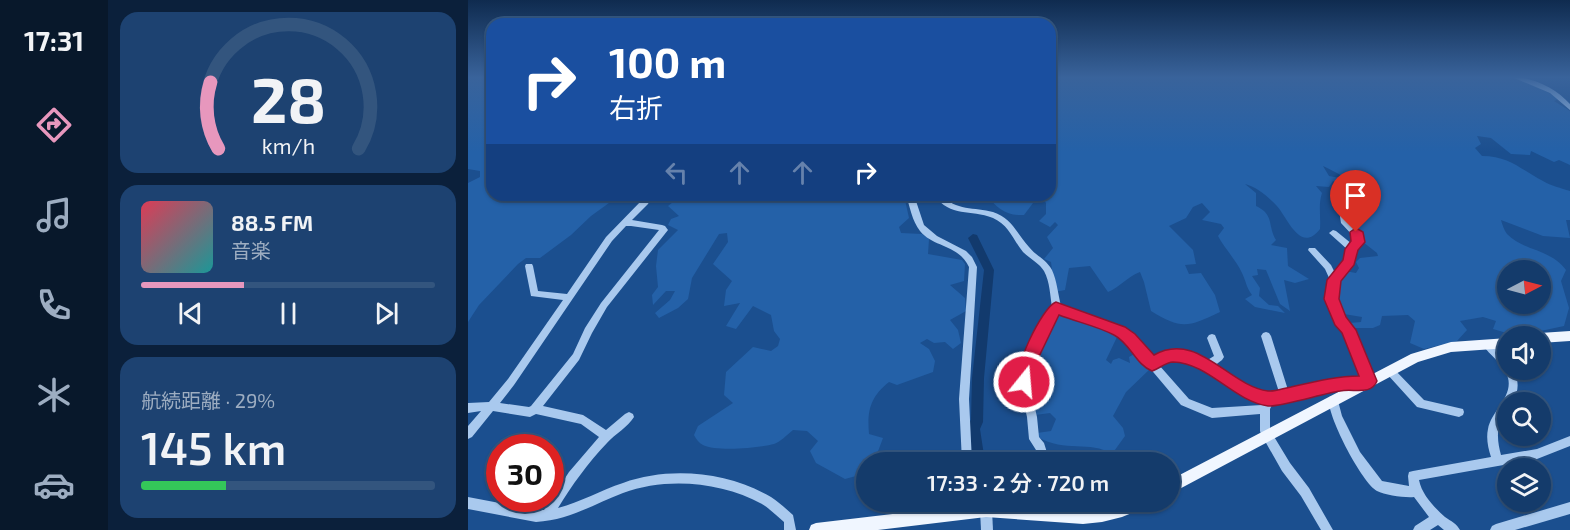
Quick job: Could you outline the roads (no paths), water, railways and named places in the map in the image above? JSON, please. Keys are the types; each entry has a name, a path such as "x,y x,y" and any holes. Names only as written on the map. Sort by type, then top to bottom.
{"main road":[{"path":"1551,337 1570,336"},
{"path":"1180,482 1415,358 1451,347 1497,344"},
{"path":"816,530 932,512"},
{"path":"1055,512 1075,518 1096,517 1117,512"}],"street":[{"path":"912,201 921,227 961,249 970,259 973,267 964,399 967,452"},
{"path":"943,201 964,212 992,215 1008,224 1027,250 1046,267 1056,308 1048,319 1026,367 1024,382 1032,417 1034,440 1042,452"},
{"path":"468,434 491,408 609,239 645,202"},
{"path":"1334,280 1350,261 1352,249 1359,237 1346,223 1343,210"},
{"path":"468,408 488,406 530,412 535,409 576,357 604,305 664,230 631,223 623,224"},
{"path":"1333,234 1352,249"},
{"path":"1056,308 1120,331 1130,338 1185,402 1212,413 1267,404 1285,395 1343,383 1367,382 1348,330 1340,321 1332,299 1334,280 1328,267 1312,250"},
{"path":"529,266 534,294 568,297"},
{"path":"1266,336 1285,395"},
{"path":"1207,366 1219,357 1212,338"},
{"path":"1487,344 1497,355"},
{"path":"1152,364 1169,355 1196,360 1267,404"},
{"path":"1389,371 1421,404 1459,412"},
{"path":"1454,530 1437,519 1416,491 1413,476 1497,461 1492,430 1496,418 1515,390 1514,380"},
{"path":"1334,400 1337,417 1356,456 1378,486 1406,492 1416,491"},
{"path":"1267,404 1265,431 1327,530"},
{"path":"535,409 583,420 605,435"},
{"path":"547,516 583,462 605,435 629,417"},
{"path":"1514,458 1537,454 1570,441"},
{"path":"468,504 547,516 579,508 645,481 708,480 764,499 789,519 790,530"},
{"path":"1496,530 1570,508"},
{"path":"986,512 987,530"},
{"path":"1419,530 1437,519"}],"waterway":[{"path":"973,238 989,270 978,378 977,422 973,427 977,452"}]}
